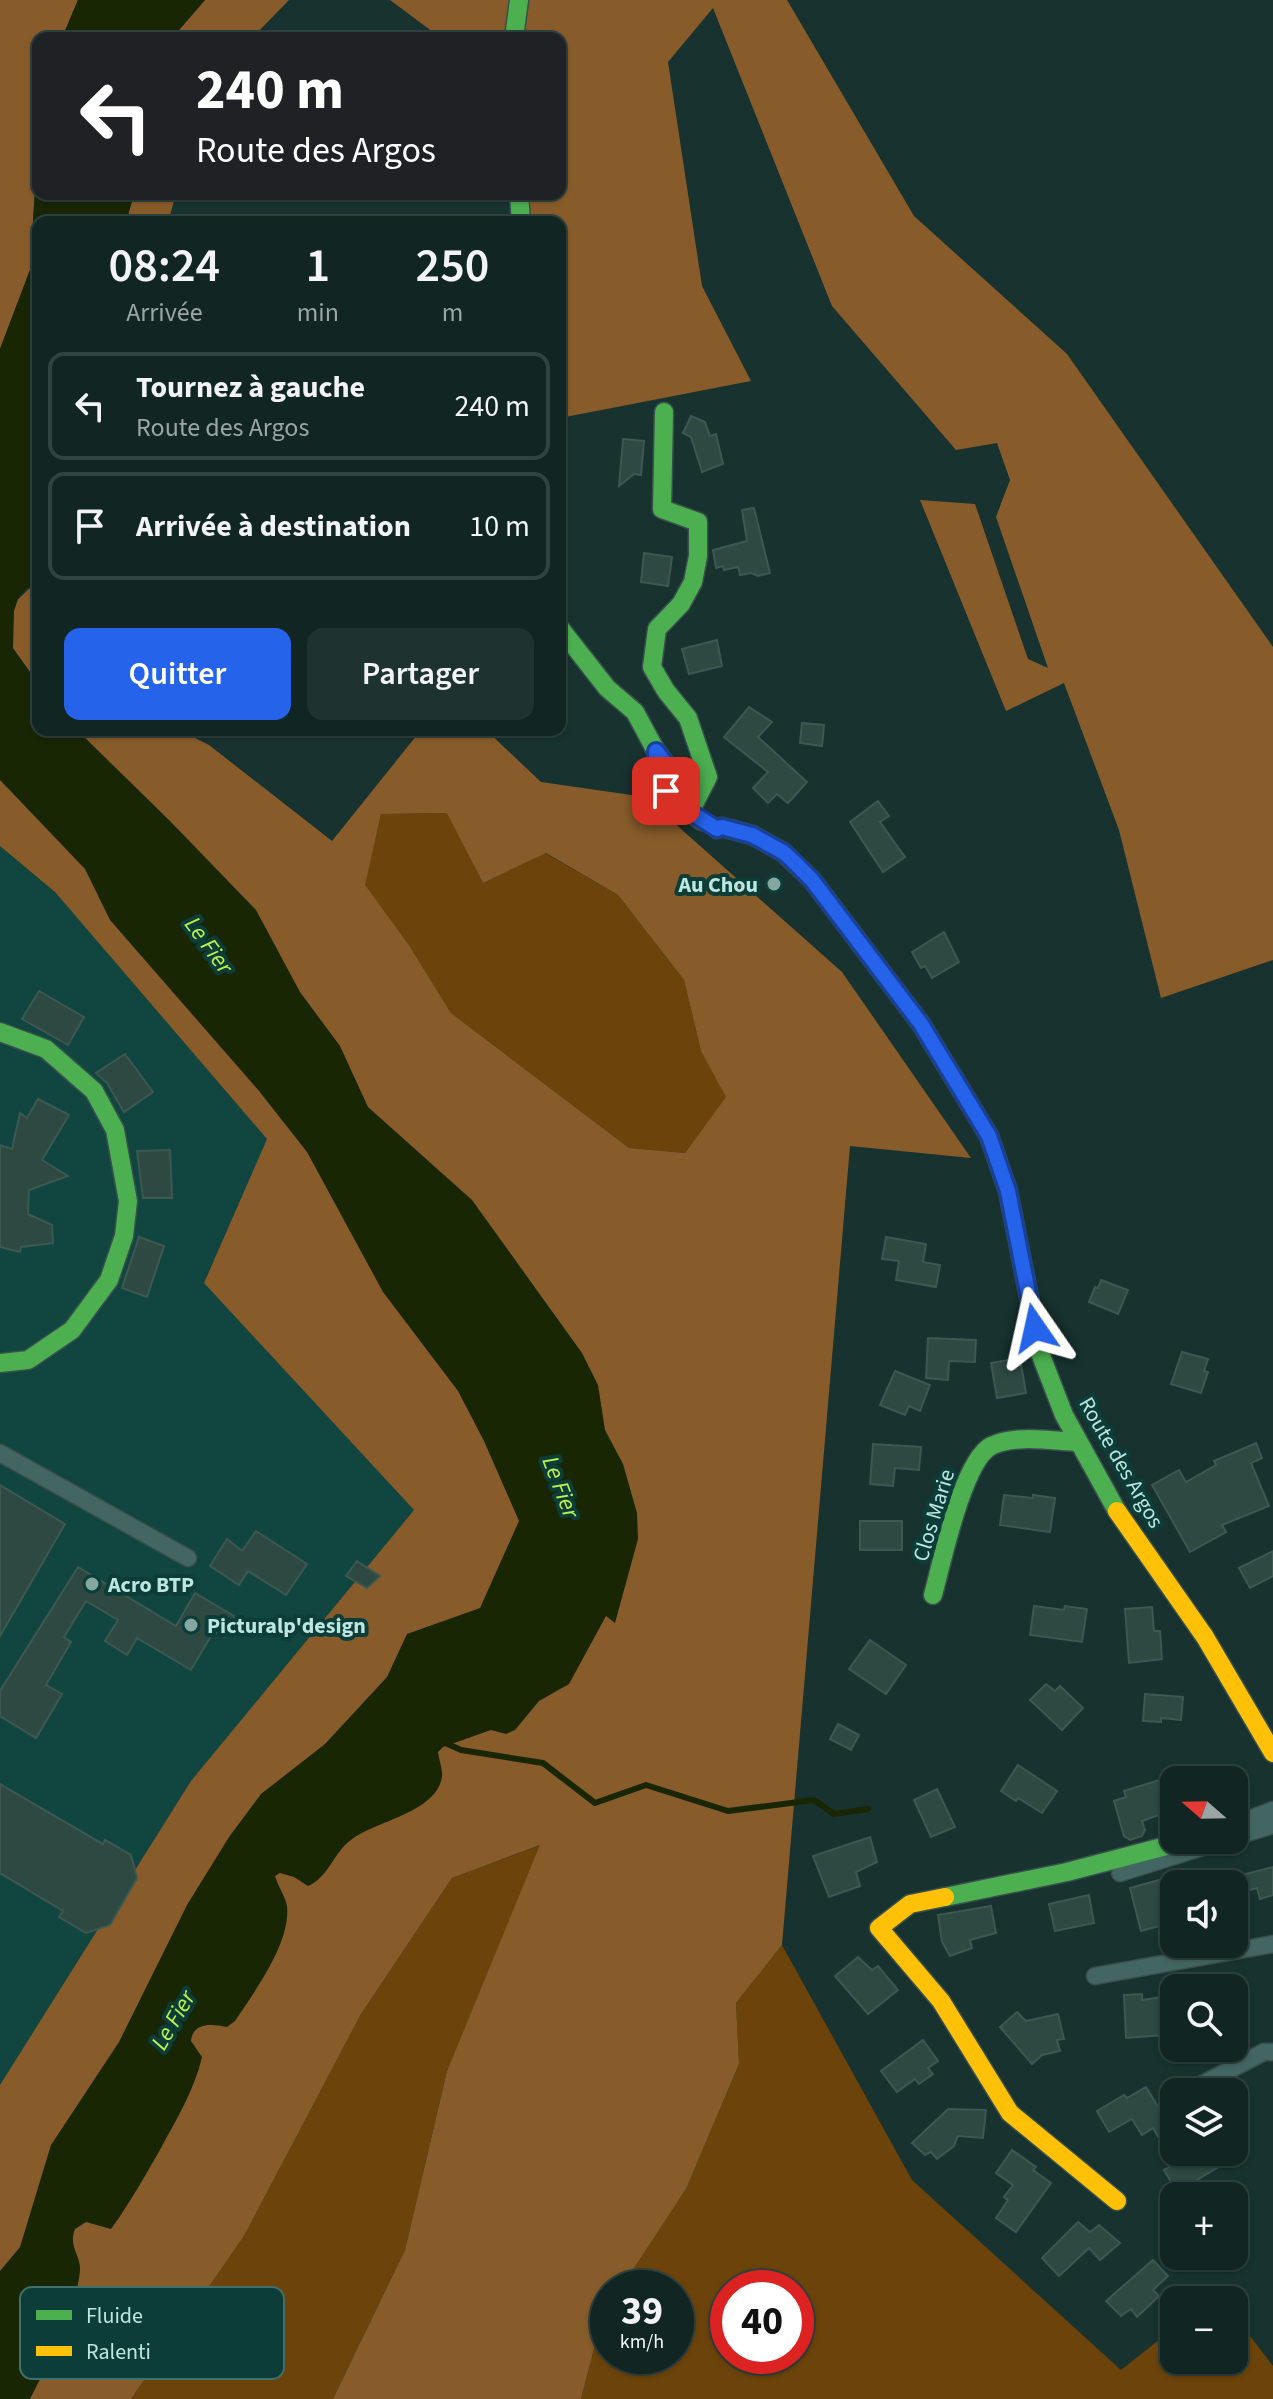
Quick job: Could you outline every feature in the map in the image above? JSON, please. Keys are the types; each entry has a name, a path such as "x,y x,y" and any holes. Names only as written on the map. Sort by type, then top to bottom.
{"street":[{"path":"515,32 519,0"},
{"path":"664,412 662,509 698,522 698,559 693,589 678,610 657,629 652,667 666,691 688,718 708,777 690,812"},
{"name":"Route des Argos","path":"566,636 607,688 635,712 656,751 656,770 666,791 674,796 679,795 690,812 717,829 718,835 783,852 812,880 921,1024 989,1136 1008,1191 1040,1353 1078,1442 1118,1512 1205,1637 1273,1753"},
{"path":"0,1032 46,1049 94,1091 115,1130 128,1201 124,1236 109,1280 72,1330 28,1360 0,1363"},
{"name":"Clos Marie","path":"933,1595 967,1477 987,1448 1003,1442 1078,1442"},
{"path":"0,1453 188,1558"},
{"path":"1248,1820 1273,1810"},
{"path":"1248,1833 1273,1825"},
{"path":"1117,2201 1010,2113 941,2001 879,1928 910,1904 1067,1872 1160,1848"},
{"path":"1120,1873 1180,1854"},
{"path":"1095,1976 1273,1944"},
{"path":"1214,2078 1264,2052 1273,2052"}],"shaded area":[{"path":"0,0 78,0 65,32 32,32 34,200 30,270 0,349"},
{"path":"205,0 289,0 258,32 177,32"},
{"path":"390,0 787,0 914,216 1067,354 1273,647 1273,960 1161,998 1119,830 1064,683 1006,711 920,500 975,504 1028,659 1048,668 996,517 1010,480 997,443 956,450 832,306 713,8 668,62 702,286 751,381 566,417 566,216 529,216 528,200 566,200 566,32 433,32"},
{"path":"132,200 174,200 170,216 128,216"},
{"path":"32,586 32,736 191,736 209,745 332,841 416,736 492,736 541,782 645,797 842,972 971,1158 850,1146 782,1945 736,2003 739,2064 686,2189 633,2270 590,2270 590,2364 581,2399 333,2399 405,2250 447,2071 540,1845 452,1878 361,2014 244,2236 209,2287 20,2287 20,2379 145,2379 131,2399 0,2399 0,2085 191,1781 414,1510 204,1283 267,1139 55,892 0,846 0,617","holes":["447,813 483,883 546,853 618,895 684,980 701,1051 726,1097 685,1153 629,1148 451,1013 409,945 365,885 381,814"]},
{"path":"448,813 483,883 545,853 618,895 684,980 701,1051 727,1097 685,1153 629,1148 451,1013 409,945 364,885 381,814"},
{"path":"0,846 55,892 267,1139 204,1283 414,1510 191,1781 0,2085"},
{"path":"541,1845 447,2071 405,2250 333,2399 131,2399 145,2379 284,2379 284,2287 209,2287 244,2236 361,2014 452,1878"},
{"path":"782,1945 912,2180 1121,2370 1160,2339 1160,2374 1248,2374 1248,2333 1273,2366 1273,2399 581,2399 590,2364 590,2374 694,2374 694,2270 633,2270 686,2189 739,2064 736,2003"}],"water":[{"path":"78,0 205,0 177,32 65,32"},
{"path":"34,200 132,200 128,216 33,216"},
{"name":"Le Fier","path":"32,238 32,588 27,588 19,596 14,611 13,648 32,675 32,736 83,736 256,910 300,992 340,1046 368,1107 472,1200 582,1353 598,1385 605,1430 623,1464 637,1513 638,1539 615,1623 606,1616 569,1684 539,1701 515,1730 506,1734 491,1730 443,1747 438,1752 442,1777 429,1799 351,1840 315,1882 308,1886 294,1877 280,1873 275,1876 286,1902 287,1920 270,1966 235,2021 227,2027 204,2026 195,2030 191,2041 202,2057 194,2081 179,2115 111,2229 86,2222 75,2229 73,2241 80,2271 77,2287 20,2287 20,2379 40,2379 30,2399 0,2399 0,2271 20,2247 51,2145 119,2042 187,1905 229,1837 261,1794 325,1744 387,1677 407,1634 480,1608 519,1521 458,1391 383,1292 307,1152 259,1091 110,920 85,869 0,780 0,349 30,270"}],"building":[{"path":"691,416 705,422 710,436 716,434 723,464 702,472 691,437 683,433"},
{"path":"623,439 644,441 641,475 634,474 619,486"},
{"path":"754,508 770,573 740,575 738,567 716,568 713,550 747,541 742,510"},
{"path":"644,553 672,557 668,586 641,582"},
{"path":"717,640 722,666 689,674 682,649"},
{"path":"749,707 772,722 758,737 807,782 788,803 777,794 768,803 753,788 768,772 724,737"},
{"path":"802,723 824,725 822,746 800,743"},
{"path":"878,801 889,816 880,822 905,857 883,872 850,822"},
{"path":"944,932 959,962 932,978 925,966 921,968 912,952"},
{"path":"39,991 84,1017 68,1045 22,1019"},
{"path":"125,1054 153,1092 124,1112 107,1083 96,1073"},
{"path":"38,1099 69,1115 42,1160 68,1176 29,1190 28,1214 52,1225 53,1243 21,1247 20,1252 0,1247 0,1145 12,1149 20,1113 27,1118"},
{"path":"170,1150 172,1198 143,1198 137,1151"},
{"path":"139,1237 164,1246 147,1297 122,1288"},
{"path":"886,1237 926,1244 923,1262 940,1265 936,1287 896,1280 899,1261 882,1259"},
{"path":"1101,1280 1128,1290 1118,1314 1089,1302"},
{"path":"928,1338 976,1340 975,1362 949,1361 948,1380 926,1378"},
{"path":"1182,1352 1208,1359 1204,1371 1208,1372 1201,1393 1171,1384"},
{"path":"1020,1358 1026,1393 997,1398 991,1363"},
{"path":"895,1371 930,1385 920,1411 909,1406 905,1415 880,1405"},
{"path":"1256,1443 1262,1458 1251,1463 1269,1506 1222,1525 1226,1532 1190,1552 1152,1485 1179,1470 1186,1482 1216,1465 1214,1461"},
{"path":"873,1444 921,1447 919,1470 895,1468 893,1486 870,1484"},
{"path":"0,1485 65,1524 0,1636"},
{"path":"1004,1495 1055,1498 1050,1532 1000,1525"},
{"path":"860,1521 902,1521 902,1550 860,1550"},
{"path":"256,1531 307,1564 286,1595 248,1571 239,1585 210,1566 227,1539 242,1551"},
{"path":"1273,1551 1273,1576 1250,1588 1239,1568"},
{"path":"357,1561 380,1576 367,1588 346,1576"},
{"path":"78,1567 176,1626 195,1593 234,1616 234,1622 225,1637 214,1631 191,1670 137,1638 127,1655 105,1641 118,1620 86,1601 64,1637 71,1642 46,1685 62,1694 36,1738 0,1716 0,1691"},
{"path":"1034,1606 1087,1609 1082,1642 1030,1635"},
{"path":"1152,1607 1154,1631 1160,1631 1162,1659 1129,1663 1125,1609"},
{"path":"870,1640 906,1665 886,1694 849,1669"},
{"path":"1046,1684 1055,1691 1060,1686 1083,1708 1062,1730 1030,1700"},
{"path":"1145,1694 1183,1697 1181,1720 1161,1718 1161,1722 1143,1721"},
{"path":"838,1724 859,1735 851,1750 830,1739"},
{"path":"1018,1765 1057,1791 1042,1813 1001,1791"},
{"path":"1160,1780 1160,1815 1142,1821 1145,1830 1142,1836 1130,1840 1124,1836 1114,1801 1126,1797 1124,1791"},
{"path":"0,1784 103,1844 105,1840 131,1855 137,1878 110,1925 86,1933 59,1917 63,1911 0,1873"},
{"path":"937,1789 955,1827 931,1837 914,1800"},
{"path":"870,1837 877,1862 856,1872 860,1886 829,1897 813,1856"},
{"path":"1273,1867 1273,1895 1260,1899 1257,1888 1248,1891 1248,1873"},
{"path":"1159,1880 1160,1926 1141,1931 1130,1888"},
{"path":"1089,1895 1094,1923 1055,1931 1049,1904"},
{"path":"991,1906 996,1933 970,1940 972,1948 950,1956 942,1942 938,1915"},
{"path":"858,1957 872,1970 878,1966 898,1990 868,2014 835,1976"},
{"path":"1142,1994 1142,2000 1160,1997 1160,2035 1126,2038 1124,1995"},
{"path":"1017,2012 1026,2021 1058,2014 1064,2039 1057,2040 1060,2051 1042,2055 1032,2064 1000,2027"},
{"path":"923,2040 938,2061 928,2068 933,2074 919,2084 915,2079 897,2092 881,2071"},
{"path":"1146,2087 1160,2110 1160,2140 1153,2128 1142,2135 1132,2119 1109,2132 1097,2111 1124,2095 1127,2098"},
{"path":"948,2109 986,2110 983,2138 958,2136 954,2146 937,2159 931,2152 925,2155 912,2143"},
{"path":"1012,2150 1036,2167 1033,2170 1051,2183 1016,2232 996,2218 1008,2200 1004,2197 1013,2185 996,2173"},
{"path":"1171,2166 1220,2166 1194,2182 1171,2182 1164,2170"},
{"path":"1078,2222 1090,2232 1099,2225 1120,2243 1100,2260 1089,2248 1059,2276 1042,2258"},
{"path":"1153,2260 1168,2276 1153,2290 1159,2296 1137,2317 1131,2309 1121,2316 1106,2301"}],"waterway":[{"path":"441,1741 461,1750 543,1763 595,1803 646,1785 728,1811 814,1800 834,1814 868,1809"}],"traffic: fast":[{"path":"515,32 519,0"},
{"path":"519,200 521,216"},
{"path":"664,412 662,509 698,522 698,556 693,582 681,604 657,629 652,667 666,691 688,718 708,777 690,812"},
{"path":"566,636 607,688 635,712 656,751 673,773 679,795 690,812 702,821"},
{"path":"717,829 722,827 752,835 783,852 812,880 921,1024 989,1136 1008,1191 1040,1353 1064,1415 1117,1511"},
{"path":"0,1032 46,1049 94,1091 115,1130 128,1201 124,1236 109,1280 72,1330 28,1360 0,1363"},
{"path":"933,1595 955,1514 971,1471 981,1455 991,1446 1011,1440 1078,1442"},
{"path":"945,1897 1067,1872 1160,1848"}],"traffic: slow":[{"path":"1117,1511 1205,1637 1273,1753"},
{"path":"945,1897 910,1904 879,1928 941,2001 1010,2113 1117,2201"}],"place":[{"name":"Au Chou","path":"774,884"},
{"name":"Acro BTP","path":"92,1584"},
{"name":"Picturalp'design","path":"191,1625"}],"route":[{"path":"666,791 656,770 656,751 673,773 679,795 690,812 717,829 722,827 752,835 783,852 812,880 921,1024 989,1136 1008,1191 1035,1328"}]}
